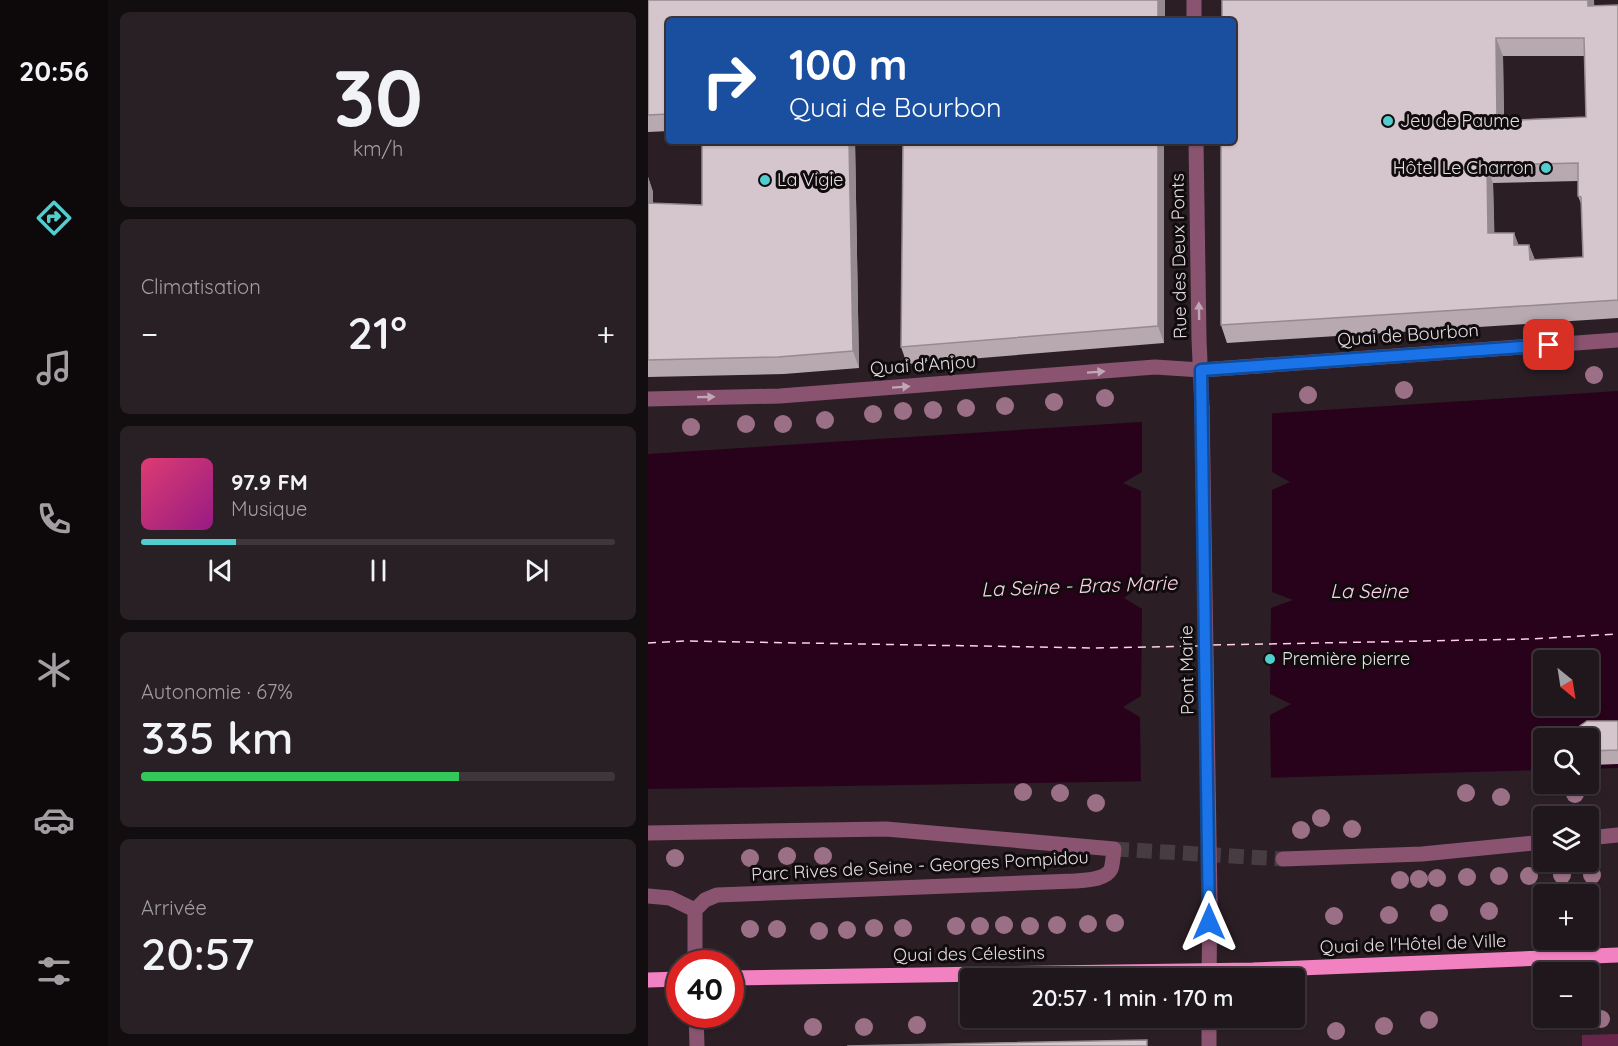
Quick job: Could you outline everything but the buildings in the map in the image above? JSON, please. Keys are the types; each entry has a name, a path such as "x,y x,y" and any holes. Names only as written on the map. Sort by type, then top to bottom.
{"main road":[{"name":"Quai de l'Hôtel de Ville","path":"1302,968 1618,955"},
{"name":"Quai des Célestins","path":"744,978 960,976"},
{"path":"648,980 666,979"}],"street":[{"path":"1194,0 1194,18"},
{"name":"Rue des Deux Ponts","path":"1196,144 1201,370"},
{"name":"Quai de Bourbon","path":"1201,370 1618,340"},
{"name":"Quai d'Anjou","path":"648,399 780,396 1155,367 1201,370"},
{"name":"Pont Marie","path":"1201,370 1210,899 1209,968"},
{"name":"Parc Rives de Seine - Georges Pompidou","path":"648,833 886,829 1114,849 1111,869 1106,874 1074,881 717,895 705,900 695,910"},
{"path":"1599,837 1618,835"},
{"path":"1283,859 1422,854 1533,843"},
{"path":"648,896 670,898 695,910 695,950"},
{"path":"697,1028 698,1046"},
{"path":"1209,1028 1209,1046"}],"shaded area":[{"path":"1618,1034 1618,1046 1582,1046 1582,1035"}],"water":[{"name":"La Seine","path":"1618,391 1618,768 1599,769 1599,728 1533,728 1533,770 1161,781 648,789 648,454"}],"pier":[{"path":"1272,411 1272,472 1290,482 1272,490 1272,592 1293,600 1271,608 1270,694 1291,704 1270,715 1271,781 1141,785 1140,717 1123,707 1141,696 1142,609 1124,598 1141,585 1141,491 1123,483 1142,472 1142,419"}],"ferry route":[{"path":"1213,645 1529,639 1618,634"},
{"path":"648,643 686,641 1095,648 1199,646"}],"tunnel":[{"path":"1114,849 1283,859"}],"place":[{"name":"Jeu de Paume","path":"1388,121"},
{"name":"Hôtel Le Charron","path":"1546,168"},
{"name":"La Vigie","path":"765,180"},
{"name":"Première pierre","path":"1270,659"}],"route":[{"path":"1209,922 1201,370 1549,345"}],"water label":[{"name":"La Seine - Bras Marie","path":"1079,586"}]}
